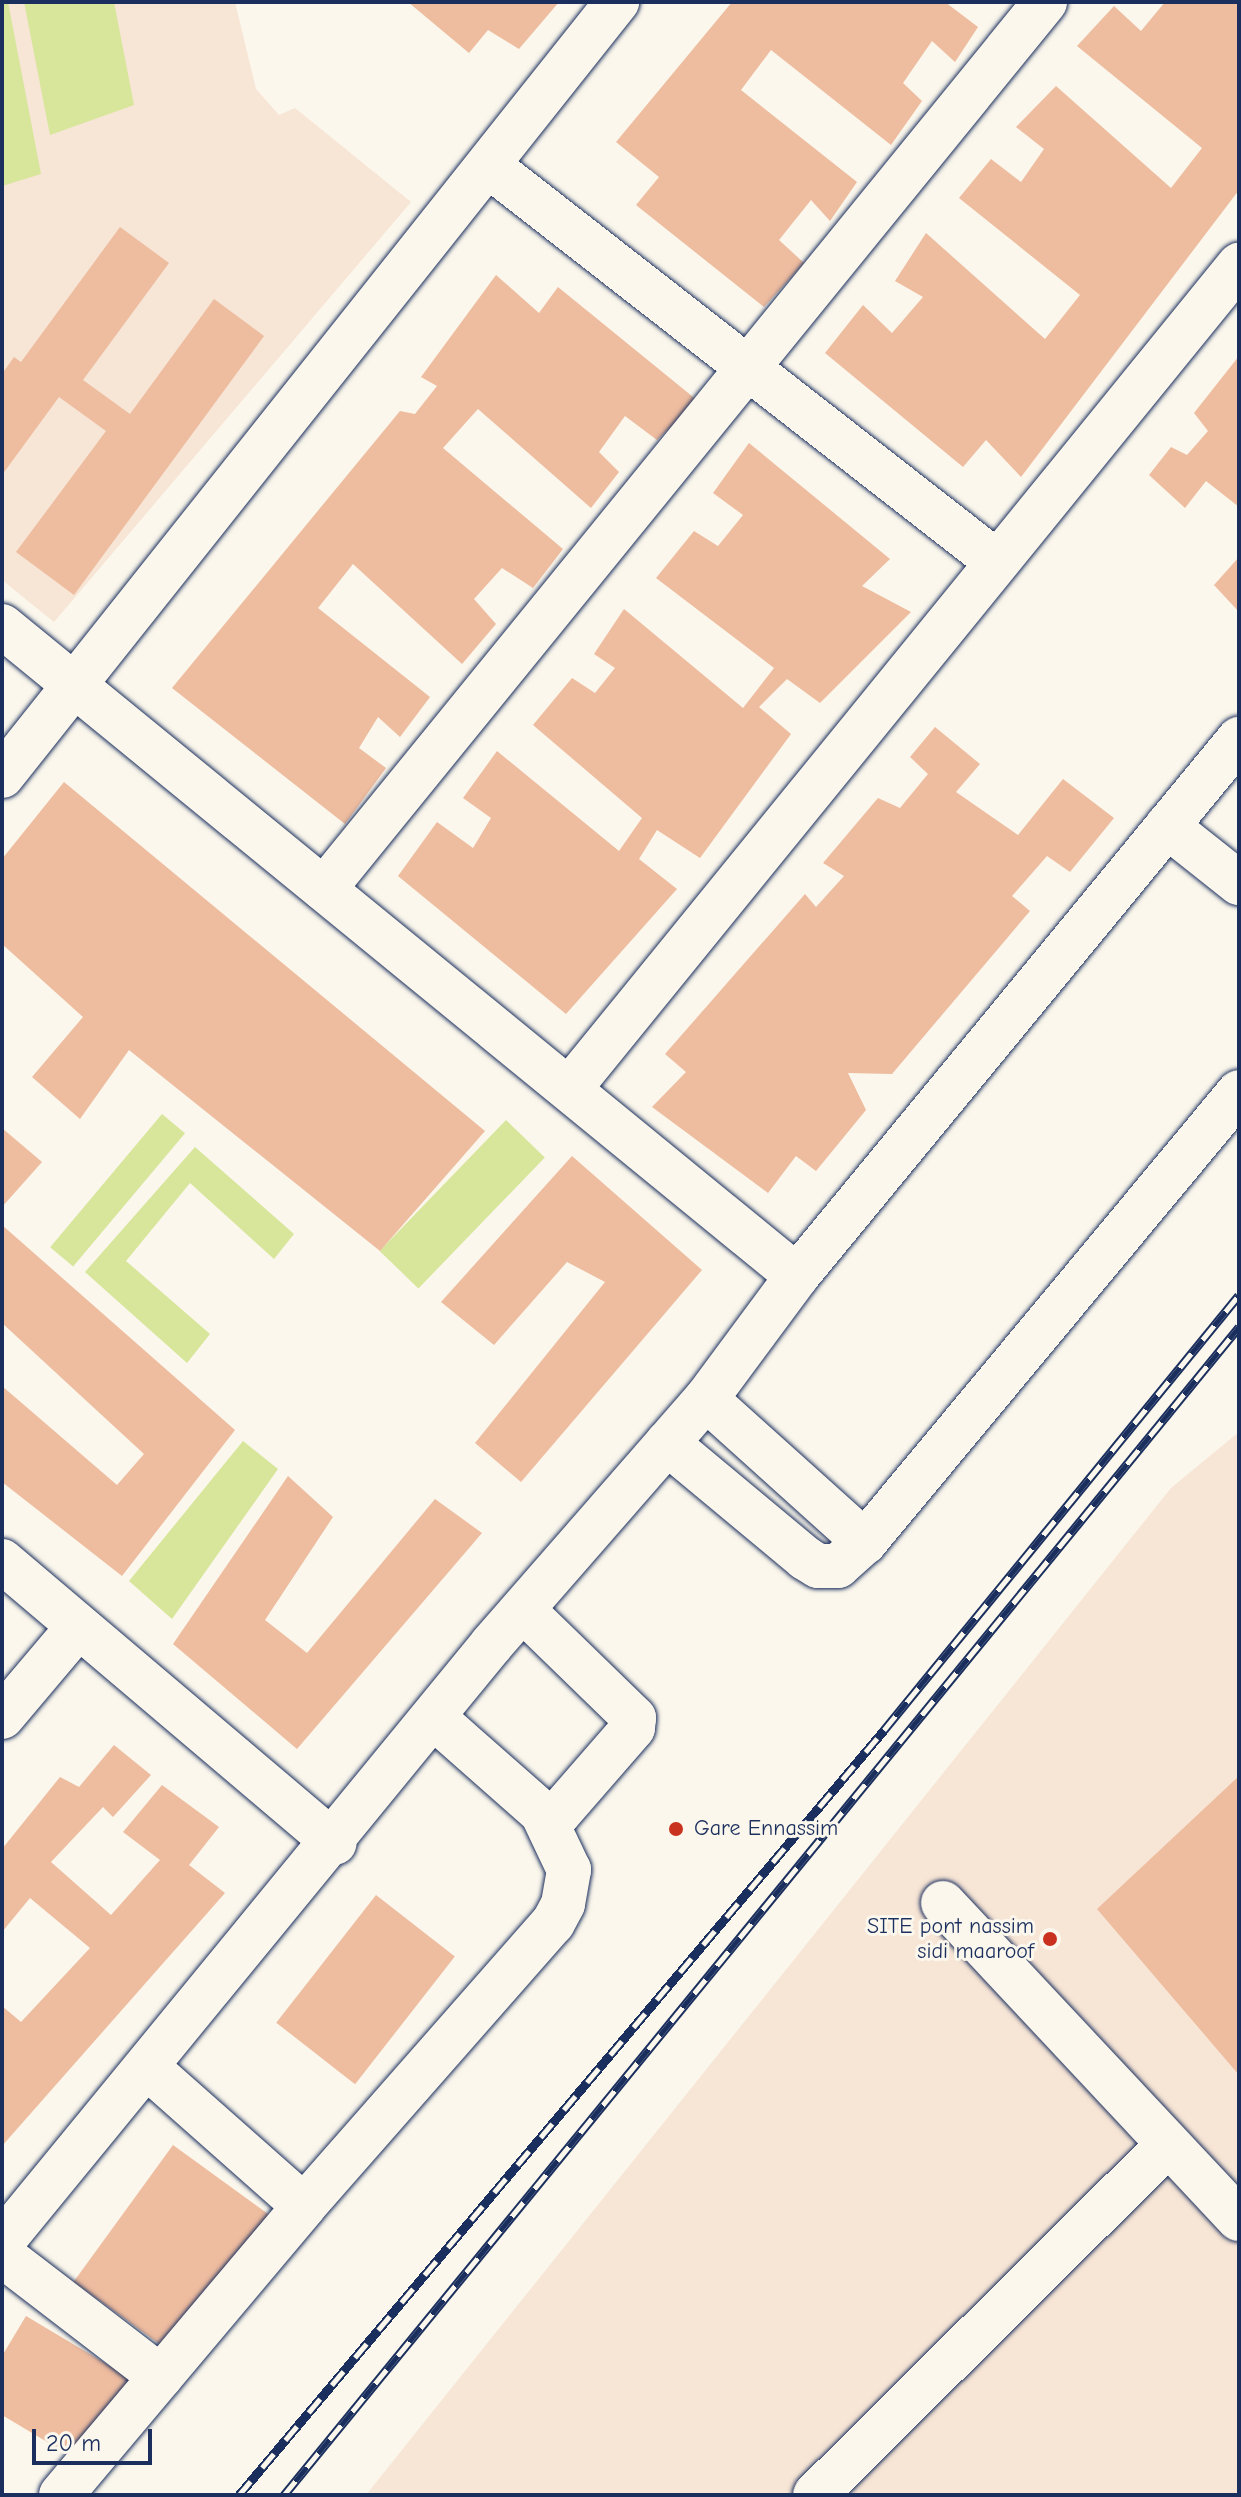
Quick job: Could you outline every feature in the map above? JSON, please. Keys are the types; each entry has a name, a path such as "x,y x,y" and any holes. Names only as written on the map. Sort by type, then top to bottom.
{"street":[{"path":"2,776 76,688 617,2"},
{"path":"324,889 1045,2"},
{"path":"489,166 997,562"},
{"path":"570,1088 1239,265"},
{"path":"2,626 797,1276"},
{"path":"2,2242 334,1843 433,1717 706,1399 797,1276 1239,739"},
{"path":"1167,826 1239,883"},
{"path":"667,1443 818,1566 838,1566 865,1542 1239,1092"},
{"path":"706,1399 865,1542"},
{"path":"2,1561 334,1843"},
{"path":"523,1610 634,1718 633,1728 559,1813 542,1813"},
{"path":"2,1717 78,1627"},
{"path":"61,2495 304,2206 553,1923 569,1870 542,1813 433,1717"},
{"path":"943,1903 1166,2147 1239,2219"},
{"path":"147,2067 304,2206"},
{"path":"815,2495 1166,2147"},
{"path":"2,2255 161,2377"}],"shaded area":[{"path":"2,2 235,2 256,89 279,115 295,108 411,202 54,622 2,580"},
{"path":"1239,1432 1239,2495 366,2495 1171,1488"}],"green space":[{"path":"2,2 8,2 41,174 2,186"},
{"path":"24,2 114,2 134,105 50,135"},
{"path":"162,1114 185,1133 73,1267 50,1247"},
{"path":"506,1120 545,1158 418,1288 380,1251"},
{"path":"195,1147 294,1234 274,1259 190,1183 126,1261 210,1334 187,1363 85,1272"},
{"path":"243,1441 278,1469 172,1619 129,1581"}],"building":[{"path":"408,2 559,2 519,49 488,30 469,53"},
{"path":"732,2 945,2 978,27 955,62 932,41 903,83 922,101 891,145 771,50 741,90 857,182 830,221 811,200 779,240 804,263 764,307 636,205 659,177 616,142"},
{"path":"1165,2 1239,2 1239,190 1021,477 986,440 963,467 825,353 863,305 892,333 923,297 895,281 926,233 1045,339 1080,295 959,198 991,159 1021,182 1044,149 1016,127 1056,86 1171,188 1202,148 1077,46 1114,6 1141,31"},
{"path":"120,227 169,263 83,380 130,414 214,299 264,336 74,595 16,552 106,431 59,397 2,475 2,374 14,357 21,362"},
{"path":"496,275 539,313 558,287 698,401 657,440 625,416 599,452 619,472 591,508 478,409 443,448 563,549 533,588 502,568 474,599 496,624 462,664 353,564 318,608 430,697 400,737 378,717 359,748 386,768 345,824 172,688 400,411 415,414 437,386 421,377"},
{"path":"1239,356 1239,507 1206,481 1185,508 1149,475 1171,447 1187,455 1208,431 1194,413"},
{"path":"749,443 890,559 862,586 911,612 820,703 787,679 759,707 791,734 700,858 657,830 639,859 677,889 566,1014 398,876 437,822 473,848 491,818 463,798 497,751 619,851 642,818 533,725 572,678 595,693 615,668 594,654 624,609 743,708 774,668 656,578 694,531 718,546 743,515 713,493"},
{"path":"1239,557 1239,612 1214,585"},
{"path":"935,727 980,764 956,792 1018,835 1063,779 1114,818 1070,872 1047,856 1012,896 1030,911 892,1074 848,1073 866,1110 816,1171 796,1156 768,1193 652,1107 686,1072 665,1054 805,894 816,907 844,876 823,863 878,798 900,808 928,774 910,757"},
{"path":"64,782 485,1131 380,1251 129,1050 80,1119 32,1077 83,1017 2,944 2,859"},
{"path":"2,1128 42,1162 2,1207"},
{"path":"572,1156 702,1270 521,1482 475,1443 605,1282 567,1262 494,1345 441,1302"},
{"path":"2,1225 235,1430 122,1576 2,1482 2,1386 117,1485 144,1454 2,1323"},
{"path":"288,1476 333,1517 265,1620 307,1653 435,1499 482,1533 297,1749 173,1644"},
{"path":"114,1745 151,1775 113,1817 103,1807 51,1862 111,1915 160,1860 123,1832 162,1785 219,1827 189,1865 225,1893 2,2146 2,2006 21,2022 90,1948 30,1898 2,1932 2,1849 60,1777 79,1787"},
{"path":"1239,1776 1239,2075 1097,1909"},
{"path":"376,1895 455,1957 355,2084 276,2023"},
{"path":"173,2145 270,2216 171,2352 74,2282"},
{"path":"26,2316 135,2381 84,2464 2,2415 2,2356"}],"railway":[{"path":"239,2495 884,1730 1239,1295"},
{"path":"284,2495 1239,1327"}],"place":[{"name":"Gare Ennassim","path":"676,1829"},
{"name":"SITE pont nassim sidi maaroof","path":"1050,1939"}]}
